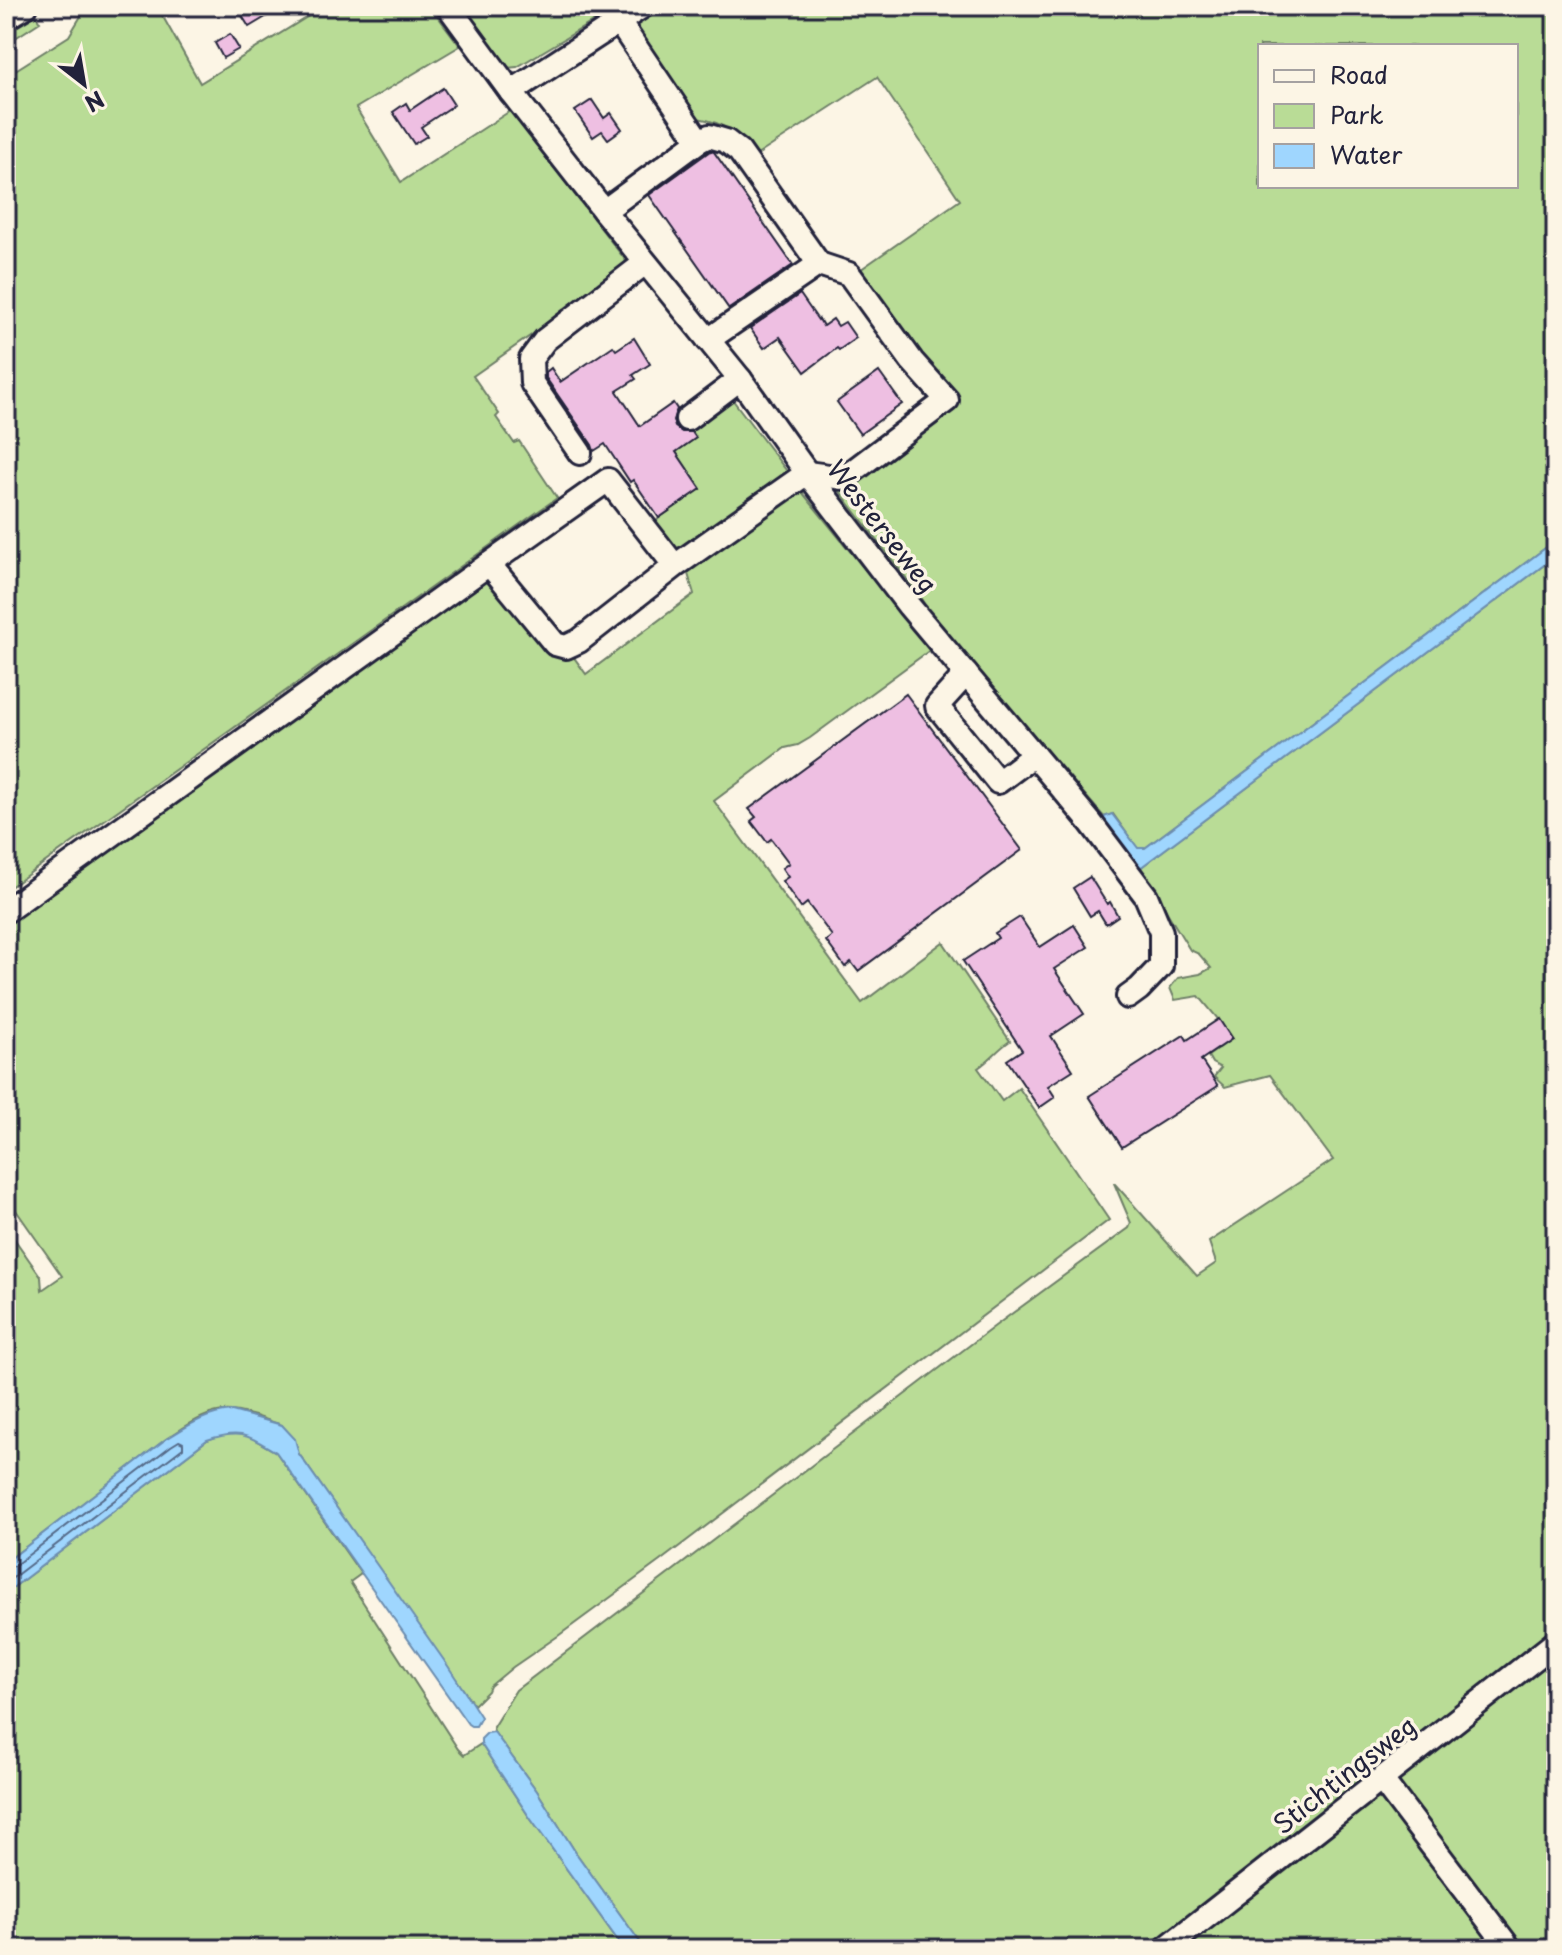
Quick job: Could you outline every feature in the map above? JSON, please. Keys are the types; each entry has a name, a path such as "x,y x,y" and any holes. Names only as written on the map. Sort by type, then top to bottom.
{"street":[{"path":"6,18 26,6"},
{"name":"Westerseweg","path":"448,6 604,211 740,379 909,606 1091,823 1146,896 1161,932 1161,966 1128,997"},
{"path":"511,92 643,6"},
{"path":"619,22 699,141"},
{"path":"489,564 555,644 566,647 579,641 675,566 807,473 844,478 947,400 912,361 849,274 819,264 739,151 726,141 709,136 699,141 604,211"},
{"path":"580,453 532,383 531,359 545,340 645,263"},
{"path":"708,340 819,264"},
{"path":"687,419 740,379"},
{"path":"6,911 608,480 675,566"},
{"path":"966,674 937,706 998,782 1034,755"},
{"name":"Stichtingsweg","path":"1165,1949 1556,1642"},
{"path":"1382,1780 1510,1949"}],"green space":[{"path":"87,6 157,6 200,83 325,6 430,6 460,46 356,108 401,182 510,111 630,266 473,376 499,414 496,417 514,443 519,441 557,498 6,890 6,76 69,36"},
{"path":"456,6 619,6 517,67 507,68"},
{"path":"664,6 1556,6 1556,540 1145,848 1138,849 1113,814 1104,817 931,616 919,595 838,489 953,405 857,272 960,200 877,77 754,157 726,128 687,117 631,26"},
{"path":"35,14 40,22 6,44 6,28"},
{"path":"729,395 789,474 687,550 671,549 652,527 659,518 701,489 676,452 696,438 688,425"},
{"path":"798,487 930,650 810,738 785,748 714,801 862,1003 943,942 1010,1041 978,1068 1002,1101 1019,1088 1109,1220 660,1561 513,1667 490,1686 474,1705 282,1425 257,1416 222,1411 189,1424 6,1562 6,1227 41,1277 42,1290 62,1276 6,1196 6,913 478,575 493,580 570,652 586,674 694,594 686,567"},
{"path":"1556,556 1556,1634 1146,1949 645,1949 494,1732 493,1727 516,1690 1129,1228 1131,1223 1114,1183 1197,1276 1216,1263 1209,1242 1333,1160 1270,1075 1225,1087 1214,1077 1221,1068 1212,1063 1208,1056 1232,1039 1199,996 1175,1000 1170,988 1178,978 1200,974 1211,968 1199,954 1190,950 1140,868"},
{"path":"243,1433 276,1452 361,1574 350,1582 458,1749 464,1755 481,1744 624,1949 6,1949 6,1593 207,1440"},
{"path":"1556,1652 1556,1949 1518,1949 1401,1794 1399,1781 1401,1774"},
{"path":"1381,1798 1401,1814 1504,1949 1175,1949 1366,1803"}],"water":[{"path":"1556,540 1556,556 1140,868 1102,821 1112,814 1138,848 1145,848"},
{"path":"232,1411 282,1425 295,1439 299,1454 481,1717 476,1726 468,1724 276,1452 258,1441 236,1434 207,1440 6,1593 6,1562 166,1439 205,1417"},
{"path":"494,1732 645,1949 624,1949 530,1818 481,1744 487,1733"}],"building":[{"path":"236,6 284,6 249,27"},
{"path":"230,34 239,49 223,58 215,43"},
{"path":"443,88 454,105 421,127 427,136 414,144 393,112 406,103 410,110"},
{"path":"592,100 604,118 611,113 622,129 608,139 602,131 593,137 575,111"},
{"path":"710,151 714,152 793,265 729,309 649,195"},
{"path":"800,294 823,326 833,319 838,326 845,322 856,338 805,372 780,337 764,348 750,328"},
{"path":"634,338 650,364 633,375 636,379 617,391 640,426 673,403 677,409 673,420 675,427 682,432 692,432 696,438 676,452 701,489 659,518 605,444 594,451 546,378 546,372 551,368 560,382 613,346 616,350"},
{"path":"879,372 902,404 860,434 837,402"},
{"path":"906,694 1022,850 858,971 851,962 845,967 826,941 832,936 807,903 801,908 782,881 788,877 782,868 789,863 771,839 767,842 751,821 756,817 749,809"},
{"path":"1090,877 1118,916 1106,924 1098,911 1090,916 1073,888"},
{"path":"1020,917 1040,947 1074,925 1088,947 1054,969 1084,1014 1051,1036 1073,1070 1048,1086 1055,1097 1039,1108 1007,1060 1022,1050 963,961 998,938 995,933"},
{"path":"1219,1019 1232,1039 1201,1060 1218,1086 1122,1147 1089,1096 1184,1035 1187,1040"}]}
